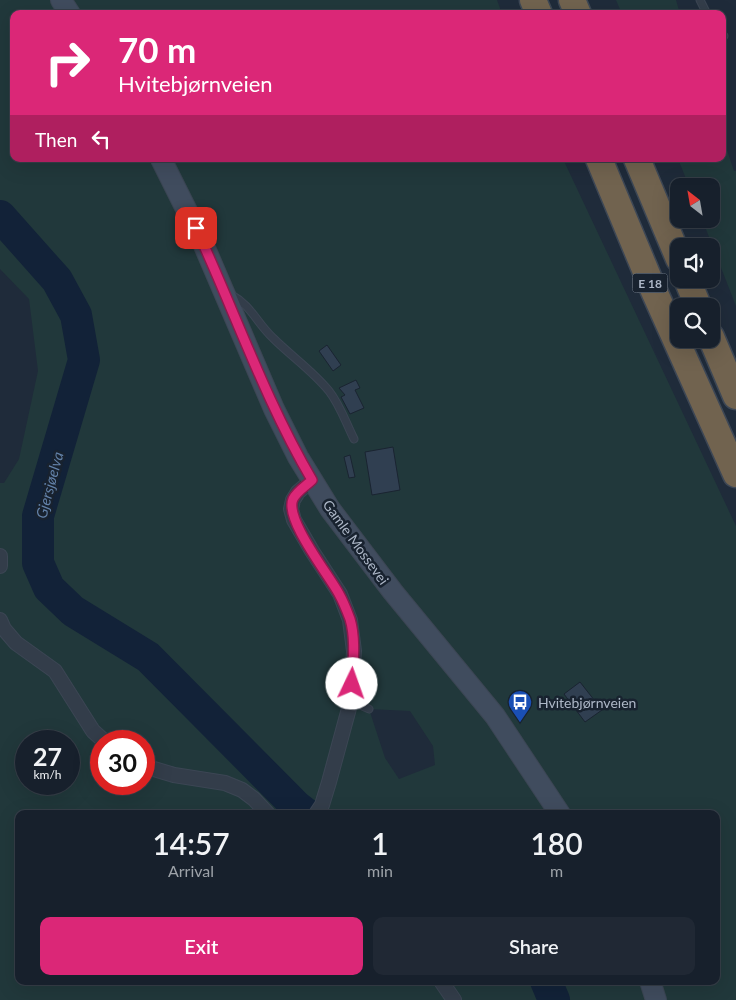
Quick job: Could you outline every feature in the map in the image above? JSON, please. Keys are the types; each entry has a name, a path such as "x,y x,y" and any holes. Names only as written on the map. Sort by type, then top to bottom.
{"highway":[{"name":"E 18","path":"600,162 654,291 736,474"},
{"name":"E 18","path":"638,162 670,238"},
{"path":"716,348 736,396"}],"main road":[{"name":"Gamle Mossevei","path":"163,162 191,217 224,290 274,409 312,480 370,563 495,716 557,810"},
{"path":"651,985 656,1000"}],"street":[{"path":"312,480 298,492 293,500 291,509 294,520 308,545 340,594 350,620 354,651 351,701 319,810"},
{"path":"0,556 0,566"},
{"path":"0,620 4,629 16,643 55,670 92,730"},
{"path":"155,769 174,775 225,783 242,790 264,810"},
{"path":"444,985 454,1000"}],"lane":[{"path":"224,290 248,306 272,338 294,356 328,390 354,439"},
{"path":"351,701 368,709"}],"green space":[{"path":"0,0 497,0 501,10 10,10 10,162 564,162 736,526 736,1000 0,1000 0,483 4,483 19,459 38,371 29,299 0,269","holes":["369,709 410,711 433,746 435,765 399,779 385,758"]},
{"path":"616,0 676,0 679,10 620,10"},
{"path":"726,147 734,171 736,171 736,306 720,265 720,238 709,238 706,228 720,228 720,178 686,178 679,162 726,162"}],"building":[{"path":"327,345 341,365 333,371 319,351"},
{"path":"356,380 360,388 355,390 364,408 350,414 341,397 345,395 339,388"},
{"path":"393,447 400,490 372,495 365,452"},
{"path":"350,455 355,477 349,478 344,457"},
{"path":"580,682 602,710 585,722 564,694"}],"waterway":[{"name":"Gjersjøelva","path":"0,216 57,280 76,315 84,360 38,516 38,563 49,588 73,611 148,657 301,810"},
{"name":"Gjersjøelva","path":"548,985 554,1000"}],"place":[{"name":"Hvitebjørnveien","path":"520,723"}],"route":[{"path":"196,228 274,409 312,480 298,492 293,500 291,509 294,520 306,542 340,594 350,620 354,651 352,684"}]}
